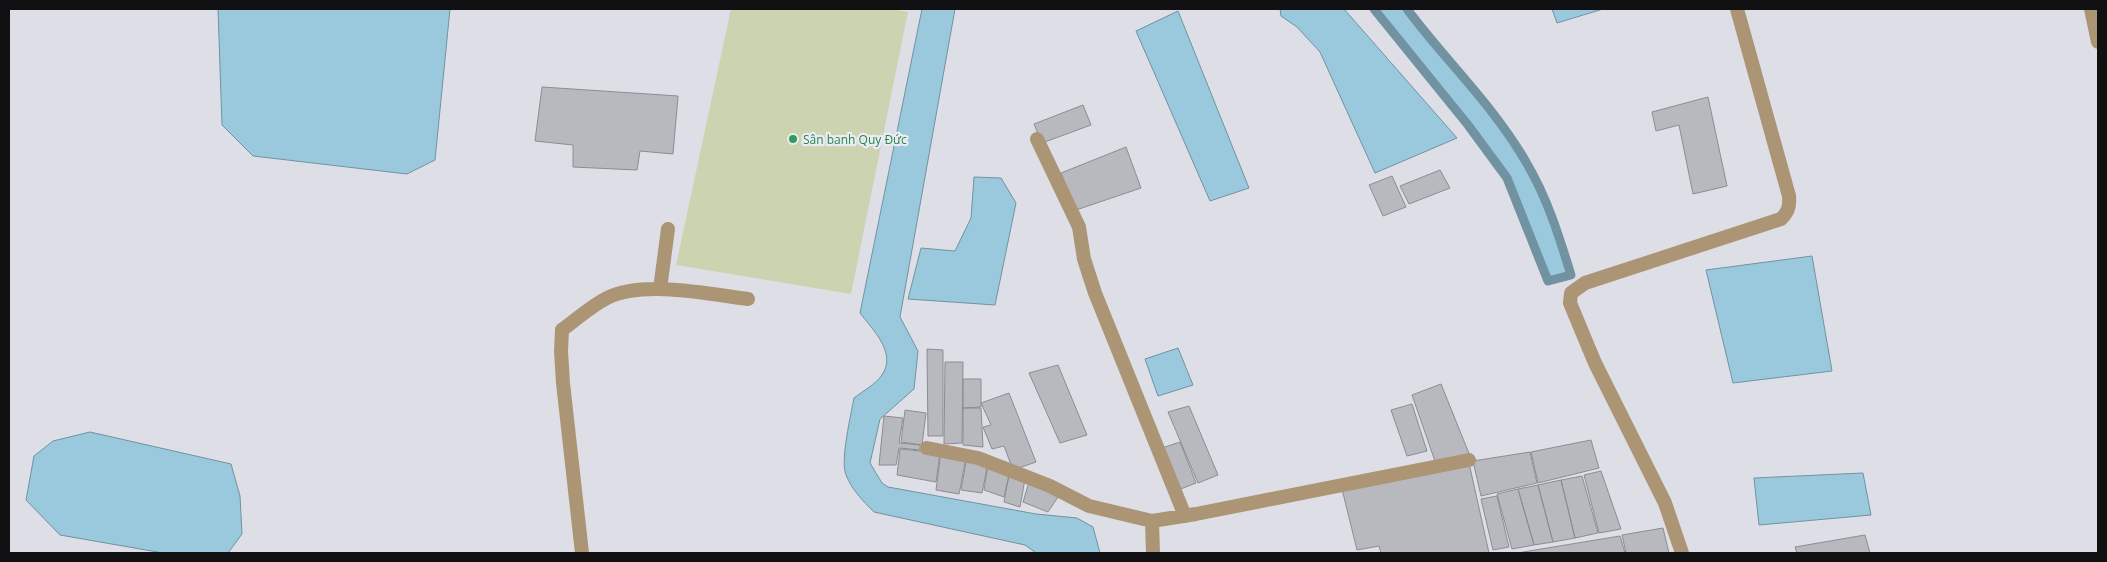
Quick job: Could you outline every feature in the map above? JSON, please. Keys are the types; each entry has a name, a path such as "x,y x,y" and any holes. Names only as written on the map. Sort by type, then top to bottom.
{"street":[{"path":"1682,553 1665,503 1595,362 1570,303 1571,293 1585,283 1780,219 1787,213 1790,205 1789,196 1737,9"},
{"path":"2091,9 2098,42"},
{"path":"1038,139 1079,227 1084,258 1095,294 1185,516"},
{"path":"660,289 668,229"},
{"path":"582,553 563,383 562,330 608,298 632,290 660,289 748,298"},
{"path":"927,448 978,458 1050,486 1089,506 1152,521 1469,460"},
{"path":"1152,521 1153,553"}],"green space":[{"name":"Sân banh Quy Đức","path":"731,9 890,9 908,12 851,294 676,265"}],"water":[{"path":"218,9 450,9 435,160 407,174 253,156 222,125"},
{"path":"922,9 955,9 900,317 918,351 914,389 880,419 870,463 882,483 888,487 1036,514 1077,518 1093,527 1100,553 1036,553 1025,545 874,512 855,490 846,475 844,468 845,449 854,398 876,381 886,367 887,358 882,342 860,313"},
{"path":"1280,9 1344,9 1457,138 1375,173 1320,52 1297,27 1281,16"},
{"path":"1374,9 1407,9 1499,122 1526,162 1540,189 1557,231 1571,275 1548,281 1507,178 1468,125"},
{"path":"1552,9 1603,9 1557,23"},
{"path":"1178,11 1249,188 1210,201 1136,31"},
{"path":"974,177 1001,178 1016,203 995,305 908,299 921,248 955,251 971,218"},
{"path":"1812,256 1832,371 1733,383 1706,270"},
{"path":"1178,348 1193,385 1158,396 1145,359"},
{"path":"90,432 231,464 240,496 242,534 228,553 163,553 60,535 26,500 34,456 53,441"},
{"path":"1863,473 1871,515 1759,525 1754,478"}],"building":[{"path":"542,87 678,96 673,154 640,151 637,170 573,167 573,145 535,141"},
{"path":"1708,97 1727,186 1693,194 1679,125 1656,131 1652,112"},
{"path":"1083,105 1091,125 1042,143 1034,124"},
{"path":"1126,147 1141,188 1076,210 1061,173"},
{"path":"1440,170 1450,188 1409,204 1400,186"},
{"path":"1392,176 1406,207 1383,216 1369,185"},
{"path":"927,349 943,350 943,436 928,436"},
{"path":"945,362 963,362 962,443 944,444"},
{"path":"1058,365 1087,435 1060,443 1029,373"},
{"path":"963,379 981,379 981,407 963,408"},
{"path":"1441,384 1470,456 1436,464 1412,395"},
{"path":"1009,393 1036,462 1013,470 1004,446 992,449 983,427 991,425 981,403"},
{"path":"1412,404 1427,451 1407,456 1391,410"},
{"path":"1189,406 1218,475 1198,483 1168,412"},
{"path":"963,408 981,408 983,447 963,445"},
{"path":"905,410 926,413 922,445 901,442"},
{"path":"884,416 903,418 899,443 920,445 920,450 899,448 896,465 879,465"},
{"path":"1591,440 1599,468 1538,483 1531,452"},
{"path":"1180,442 1196,483 1178,490 1162,448"},
{"path":"900,449 940,453 936,482 897,475"},
{"path":"941,452 966,457 959,494 936,490"},
{"path":"1530,452 1537,483 1481,496 1473,461"},
{"path":"967,457 988,463 982,493 961,490"},
{"path":"1469,463 1489,553 1381,553 1379,546 1357,550 1342,489"},
{"path":"988,464 1010,472 1004,497 984,490"},
{"path":"1601,471 1621,529 1599,533 1584,475"},
{"path":"1009,474 1025,479 1020,507 1004,502"},
{"path":"1582,476 1598,533 1575,538 1561,480"},
{"path":"1561,480 1575,538 1553,542 1538,485"},
{"path":"1029,482 1058,497 1048,512 1023,502"},
{"path":"1538,485 1553,542 1534,545 1518,489"},
{"path":"1518,489 1534,545 1512,549 1497,494"},
{"path":"1497,496 1509,547 1493,550 1481,499"},
{"path":"1663,528 1669,553 1626,553 1622,535"},
{"path":"1865,535 1870,553 1797,553 1795,547"},
{"path":"1620,536 1625,553 1517,553"}],"waterway":[{"path":"1374,9 1468,125 1507,178 1548,281 1571,275 1546,203 1526,162 1484,102 1407,9"}],"place":[{"name":"Sân banh Quy Đức","path":"793,139"}]}
